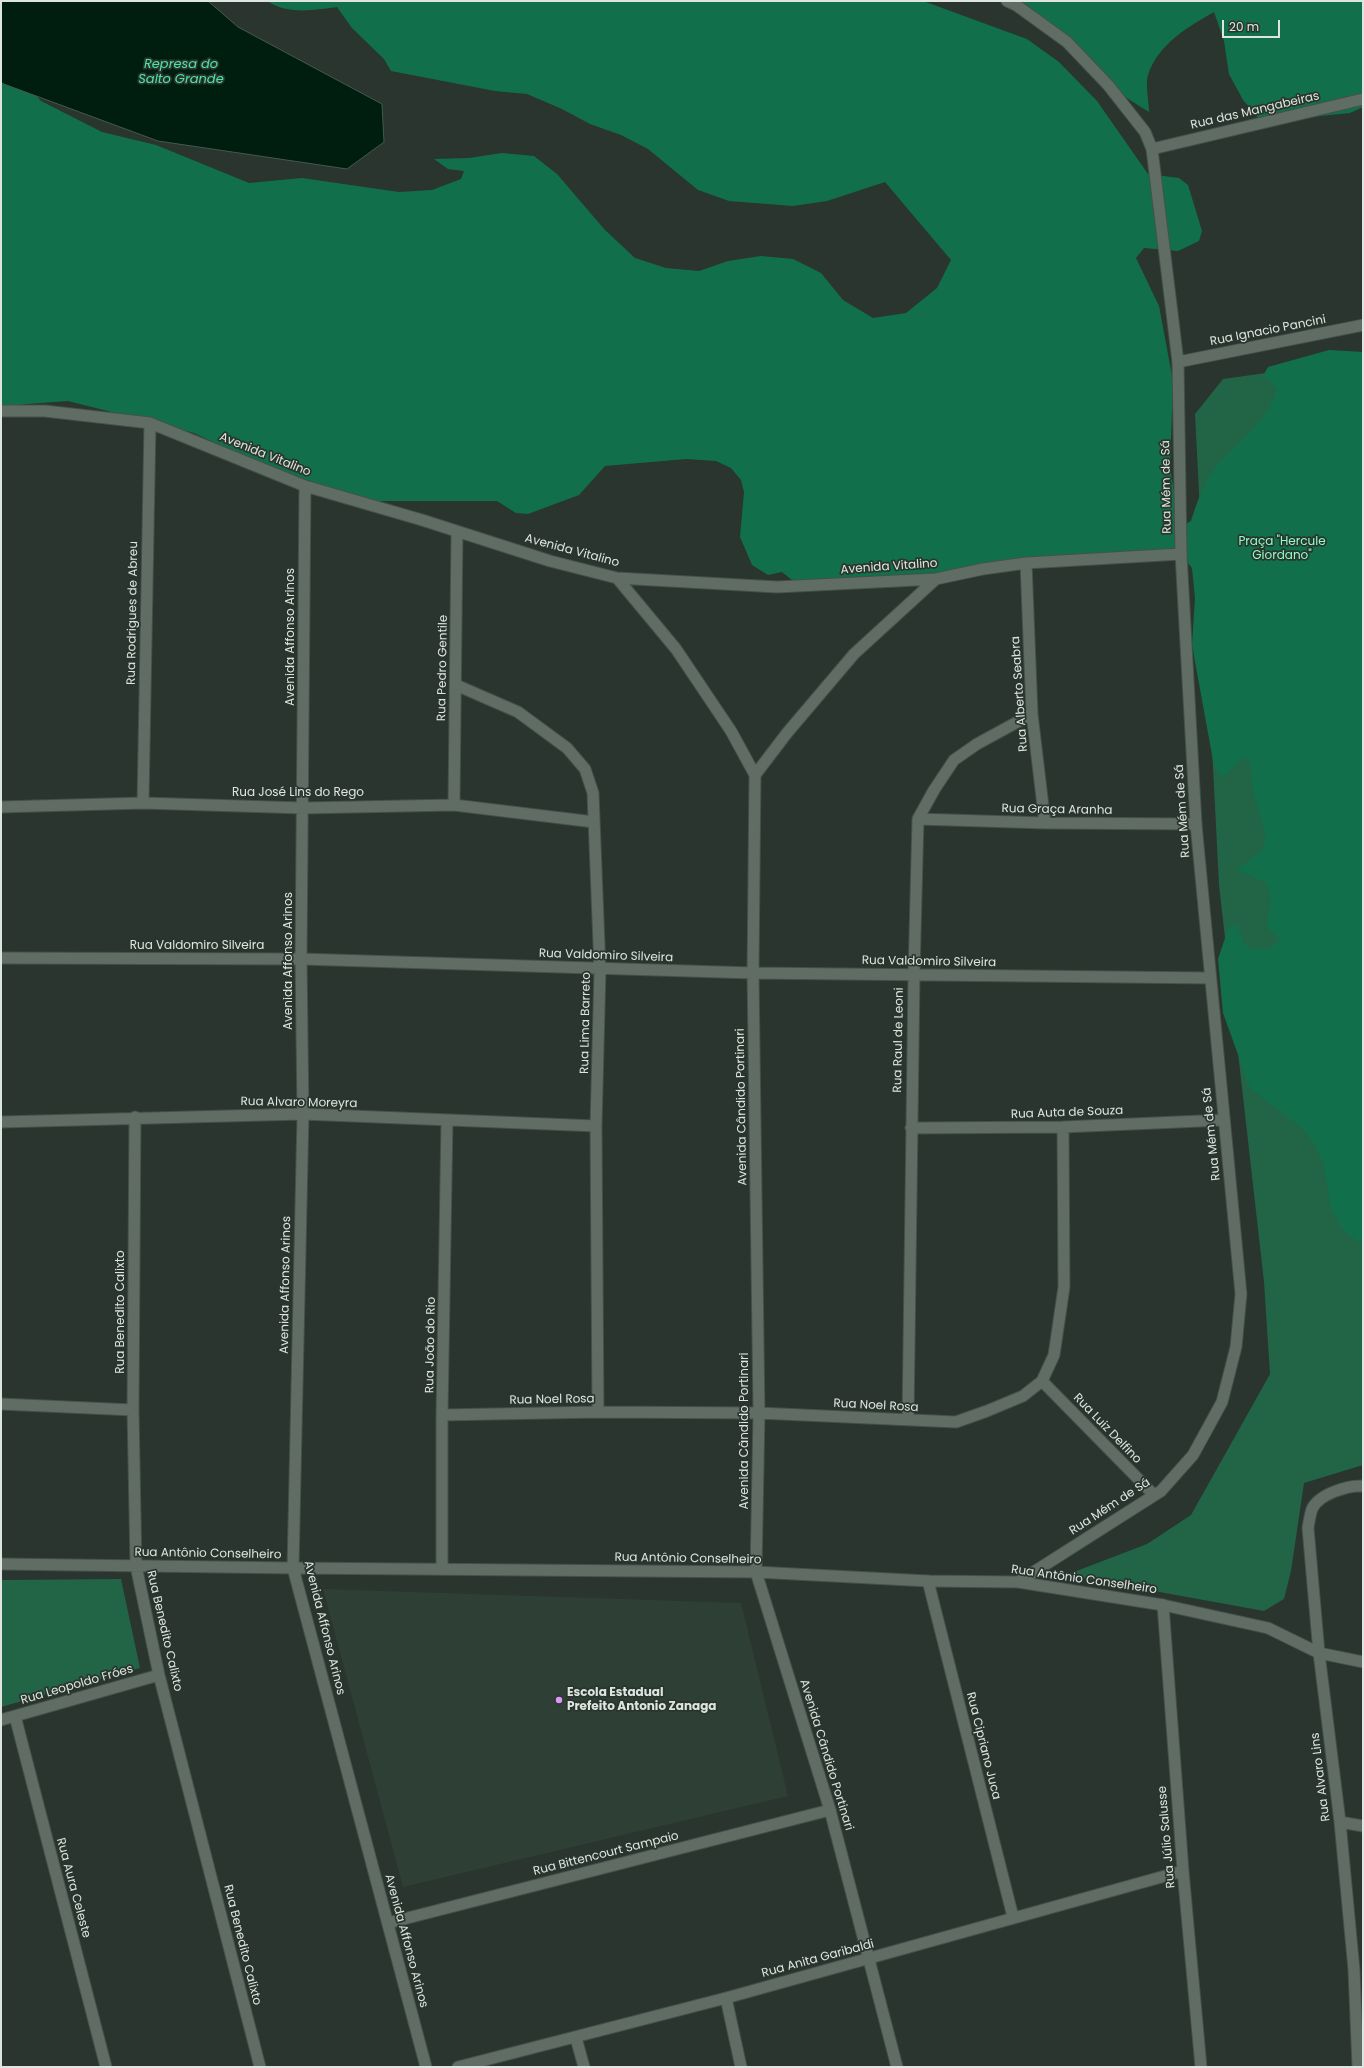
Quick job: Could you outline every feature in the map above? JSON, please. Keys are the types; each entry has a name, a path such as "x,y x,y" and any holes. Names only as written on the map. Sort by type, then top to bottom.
{"street":[{"name":"Rua Mém de Sá","path":"1007,1 1016,5 1067,42 1108,85 1145,132 1152,149 1178,362 1181,554 1196,824 1241,1294 1236,1347 1222,1402 1193,1455 1161,1491 1018,1582"},
{"name":"Rua das Mangabeiras","path":"1152,149 1363,99"},
{"name":"Rua Ignacio Pancini","path":"1178,362 1363,325"},
{"name":"Avenida Vitalino","path":"1,411 45,411 150,423 305,486 550,561 616,578 777,587 936,578 983,568 1026,563 1181,554"},
{"name":"Rua Rodrigues de Abreu","path":"143,803 150,423"},
{"name":"Avenida Affonso Arinos","path":"305,486 301,959 303,1114 293,1568 426,2067"},
{"name":"Rua Pedro Gentile","path":"454,805 457,532"},
{"name":"Rua Alberto Seabra","path":"1026,563 1032,714 1045,823"},
{"name":"Avenida Cândido Portinari","path":"616,578 676,649 731,731 755,775 754,973 759,1413 756,1572 830,1810 896,2067"},
{"path":"755,775 787,733 854,654 936,578"},
{"name":"Rua Lima Barreto","path":"456,685 518,712 567,748 585,769 594,794 600,970 596,1126 598,1412"},
{"name":"Rua Raul de Leoni","path":"908,1420 911,1128 918,819 934,790 954,760 978,744 1032,714"},
{"name":"Rua José Lins do Rego","path":"1,807 143,803 303,808 454,805 594,822"},
{"name":"Rua Graça Aranha","path":"918,819 1045,823 1196,824"},
{"name":"Rua Valdomiro Silveira","path":"1,958 301,959 600,970 1210,978"},
{"name":"Rua Alvaro Moreyra","path":"1,1122 135,1117 303,1114 596,1126"},
{"name":"Rua Benedito Calixto","path":"135,1117 133,1410 136,1566 159,1675 260,2067"},
{"name":"Rua João do Rio","path":"442,1570 442,1415 447,1120"},
{"name":"Rua Auta de Souza","path":"911,1128 1063,1127 1224,1120"},
{"name":"Rua Noel Rosa","path":"442,1415 598,1412 759,1413 956,1422 987,1412 1023,1396 1042,1381 1054,1355 1064,1287 1063,1127"},
{"name":"Rua Luiz Delfino","path":"1042,1381 1154,1495"},
{"path":"1,1404 133,1410"},
{"name":"Rua Alvaro Lins","path":"1358,2067 1358,1971 1319,1653 1308,1528 1313,1508 1329,1493 1356,1486 1363,1486"},
{"name":"Rua Antônio Conselheiro","path":"1,1564 442,1570 756,1572 928,1581 1018,1582 1163,1605 1268,1628 1319,1653 1363,1662"},
{"name":"Rua Cipriano Juca","path":"928,1581 1013,1917"},
{"name":"Rua Júlio Salusse","path":"1163,1605 1183,1871 1201,2067"},
{"name":"Rua Leopoldo Fróes","path":"1,1720 159,1675"},
{"name":"Rua Aura Celeste","path":"15,1716 106,2067"},
{"name":"Rua Bittencourt Sampaio","path":"388,1923 830,1810"},
{"path":"1340,1822 1363,1826"},
{"name":"Rua Anita Garibaldi","path":"458,2067 576,2038 726,1998 1183,1871"},
{"path":"726,1998 741,2067"},
{"path":"576,2038 584,2067"}],"shaded area":[{"name":"Escola Estadual Prefeito Antonio Zanaga","path":"323,1589 741,1603 788,1796 403,1887"}],"green space":[{"path":"267,1 923,1 1027,39 1059,62 1097,101 1148,174 1179,178 1188,185 1202,231 1199,241 1178,251 1144,248 1136,258 1159,306 1173,381 1170,467 1178,518 1184,525 1191,521 1201,494 1215,468 1259,422 1273,401 1277,389 1264,374 1268,367 1329,350 1363,352 1363,1241 1357,1241 1343,1230 1331,1208 1324,1165 1316,1146 1303,1129 1250,1088 1223,1013 1218,959 1229,926 1237,925 1244,944 1251,949 1270,948 1280,941 1267,927 1271,899 1267,883 1237,870 1262,850 1266,838 1253,789 1250,761 1243,758 1222,778 1214,766 1192,645 1195,598 1192,568 1186,561 1104,556 1019,565 904,587 817,590 797,584 782,572 768,575 752,565 740,537 744,492 741,480 731,468 716,461 686,459 605,466 579,495 528,514 516,513 497,501 366,501 254,461 194,433 68,401 26,404 1,409 1,67 11,70 41,101 102,132 156,145 249,183 302,178 399,192 432,190 461,179 464,171 448,169 434,159 469,158 502,153 534,156 557,174 605,230 635,258 666,268 699,271 728,261 761,256 793,259 821,273 843,300 873,318 906,313 937,288 951,260 885,182 827,201 793,206 729,201 698,190 648,149 621,135 590,124 562,109 527,94 495,91 391,71 384,59 352,28 337,7 292,10"},
{"path":"1010,1 1363,1 1363,107 1350,113 1291,119 1265,126 1243,100 1229,74 1224,41 1214,12 1184,30 1166,45 1159,54 1147,79 1149,112 1125,97 1067,41"},
{"name":"Praça \"Hercule Giordano\"","path":"1330,364 1363,539 1363,1465 1304,1483 1291,1571 1284,1599 1264,1611 1066,1575 1147,1544 1191,1515 1270,1374 1264,1282 1219,885 1195,414 1223,379"},
{"path":"121,1579 140,1668 1,1707 1,1580"}],"water":[{"name":"Represa do Salto Grande","path":"1,1 208,1 238,27 382,104 384,142 347,169 158,141 1,83"}],"place":[{"name":"Escola Estadual Prefeito Antonio Zanaga","path":"559,1700"}]}
